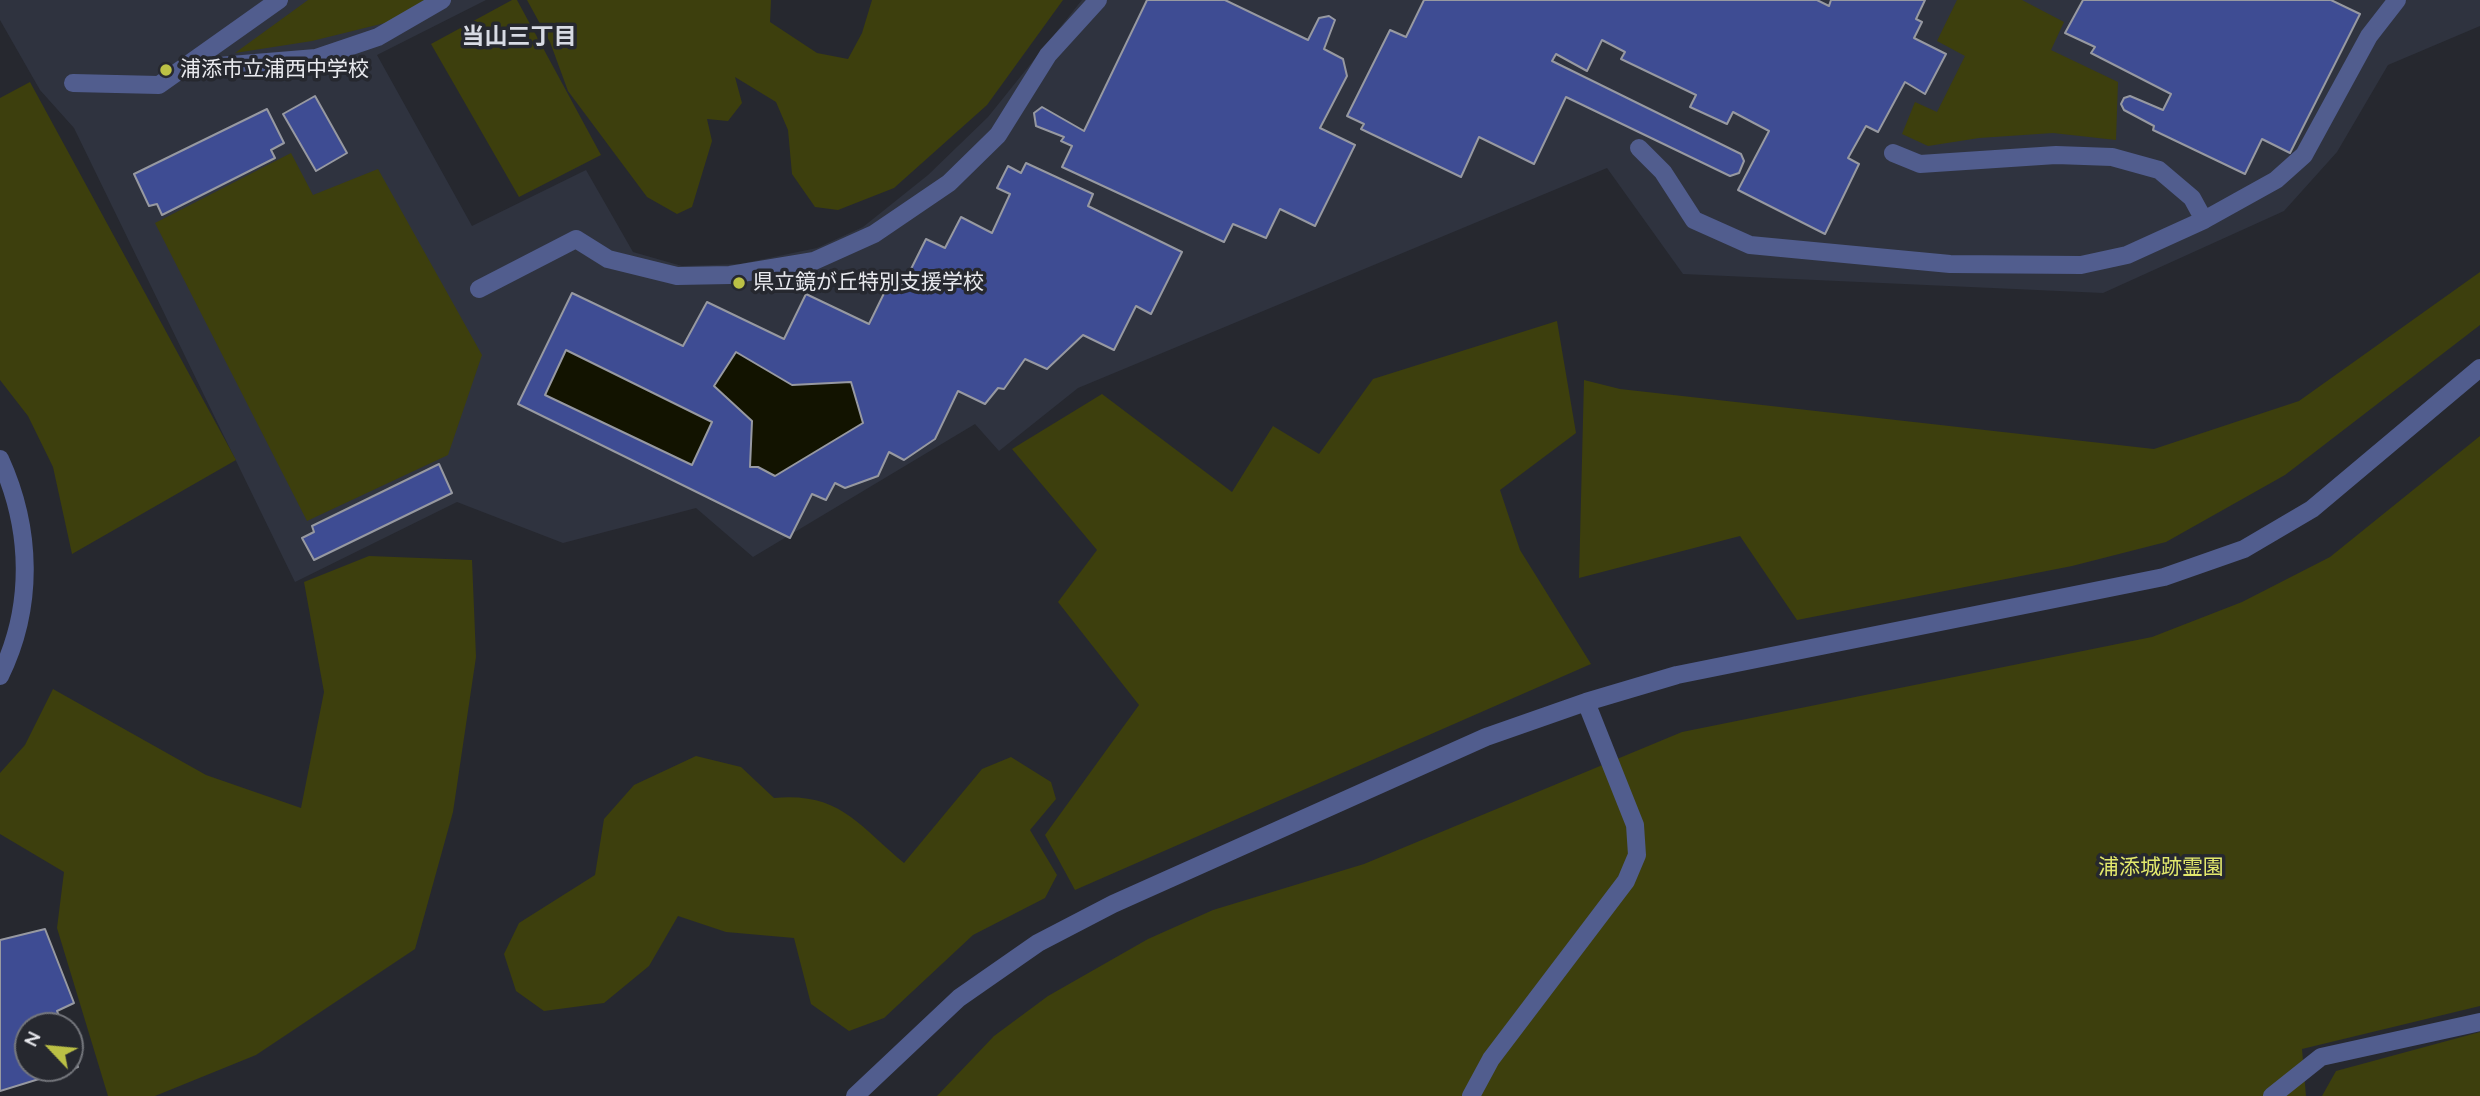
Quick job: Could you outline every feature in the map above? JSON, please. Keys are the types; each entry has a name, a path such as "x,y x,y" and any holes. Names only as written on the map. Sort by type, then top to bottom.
{"street":[{"path":"72,83 159,85 279,0"},
{"path":"182,68 316,58 378,37 442,0"},
{"path":"479,289 576,239 608,259 677,276 717,275 814,261 874,234 950,183 998,135 1048,55 1098,0"},
{"path":"1639,148 1663,172 1694,219 1750,245 1950,264 2081,265 2127,255 2204,220 2276,180 2304,155 2369,36 2396,0"},
{"path":"1893,153 1920,164 2056,155 2112,157 2159,170 2192,198 2204,220"},
{"path":"855,1096 959,998 1000,967 1076,920 1486,737 1586,702 1677,675 2164,577 2244,549 2312,509 2480,368"},
{"path":"0,460 17,503 26,573 20,620 0,676"},
{"path":"1471,1096 1491,1059 1626,881 1637,855 1635,825 1586,702"},
{"path":"2272,1096 2321,1057 2480,1022"}],"shaded area":[{"name":"県立鏡が丘特別支援学校","path":"0,0 486,0 377,55 472,226 586,170 633,252 682,266 740,264 817,248 863,227 928,175 988,117 1082,0 2480,0 2480,26 2388,65 2337,152 2284,211 2103,293 1683,274 1607,168 1078,388 999,451 975,424 753,557 696,508 563,543 457,502 295,582 74,128 40,90 0,20"},
{"path":"566,350 712,422 692,465 545,395"},
{"path":"736,352 792,385 851,382 863,423 775,476 758,467 750,467 714,386"}],"green space":[{"path":"308,0 426,0 389,22 312,41 235,53"},
{"path":"512,0 517,0 601,155 519,197 431,44"},
{"path":"527,0 771,0 770,22 817,53 848,59 862,33 872,0 1063,0 987,105 894,188 838,210 815,207 792,174 788,130 776,102 735,77 742,103 728,121 707,119 712,141 692,207 677,214 647,197 568,91 550,42"},
{"path":"1957,0 2022,0 2064,22 2051,50 2118,82 2116,140 2053,133 1979,138 1928,146 1902,134 1915,102 1937,112 1965,56 1937,41"},
{"path":"30,82 236,460 72,554 53,467 28,416 0,380 0,98"},
{"path":"291,153 313,195 378,169 482,355 448,455 307,521 155,223"},
{"path":"2480,272 2480,325 2285,475 2166,542 2072,566 1797,620 1740,536 1579,578 1584,380 1620,389 2154,449 2299,401"},
{"path":"1557,321 1576,433 1500,490 1520,550 1591,664 1075,890 1045,835 1139,705 1058,602 1097,550 1012,449 1102,394 1232,492 1273,426 1319,454 1373,379"},
{"name":"浦添城跡霊園","path":"2480,436 2480,1006 2302,1049 2306,1096 937,1096 994,1036 1048,996 1148,939 1213,910 1364,864 1682,732 2152,637 2242,602 2330,557"},
{"path":"369,556 472,560 476,657 453,812 415,949 256,1055 155,1096 108,1096 57,928 64,872 0,834 0,773 25,745 53,689 206,775 301,808 324,692 304,582"},
{"path":"696,756 741,767 774,798 816,800 832,806 860,824 904,863 982,769 1011,757 1051,782 1056,799 1030,830 1057,875 1045,898 973,935 884,1018 849,1031 811,1004 794,938 726,932 678,916 649,966 604,1003 544,1011 516,991 504,954 519,923 595,875 604,819 634,785"},
{"path":"2480,1032 2480,1096 2322,1096 2336,1071"}],"building":[{"path":"1147,0 1225,0 1308,40 1319,18 1329,16 1335,20 1324,49 1343,59 1347,76 1320,128 1355,145 1315,226 1280,209 1266,238 1233,224 1224,242 1062,167 1072,146 1061,141 1064,137 1036,126 1034,113 1042,107 1084,131"},
{"path":"1424,0 1817,0 1829,6 1831,0 1925,0 1916,19 1922,22 1914,38 1946,54 1925,94 1905,82 1878,132 1866,126 1848,158 1859,164 1825,234 1738,190 1769,131 1733,112 1727,124 1690,107 1696,95 1621,59 1625,52 1602,40 1587,71 1556,54 1552,61 1741,154 1744,161 1739,173 1730,176 1566,97 1534,164 1479,137 1461,177 1361,129 1364,124 1347,116 1390,30 1406,37"},
{"path":"2083,0 2331,0 2360,14 2290,153 2262,139 2245,174 2153,130 2154,126 2124,110 2121,104 2124,98 2130,96 2163,110 2171,94 2091,53 2095,47 2065,33"},
{"path":"315,96 347,153 316,171 283,114"},
{"path":"267,109 284,143 271,150 275,158 162,215 157,204 149,206 134,174"},
{"path":"1026,163 1093,194 1088,206 1182,252 1151,314 1136,306 1114,350 1083,335 1047,369 1025,359 1004,389 998,388 985,404 958,391 935,439 904,460 889,452 878,476 845,488 835,483 826,500 812,494 790,538 518,404 572,293 683,346 707,302 784,339 806,294 869,324 891,279 903,285 926,239 945,248 961,217 992,233 1010,194 997,188 1008,166 1021,173","holes":["566,350 712,422 692,465 545,395","736,352 792,385 851,382 863,423 775,476 758,467 750,467 752,421 714,386"]},
{"path":"439,464 452,493 314,560 302,538 314,532 312,526"},
{"path":"45,929 74,1003 57,1012 14,1012 14,1082 29,1082 0,1091 0,940"}],"place":[{"name":"浦添市立浦西中学校","path":"166,70"},
{"name":"県立鏡が丘特別支援学校","path":"739,283"}],"district":[{"name":"当山三丁目","path":"519,37"}]}
